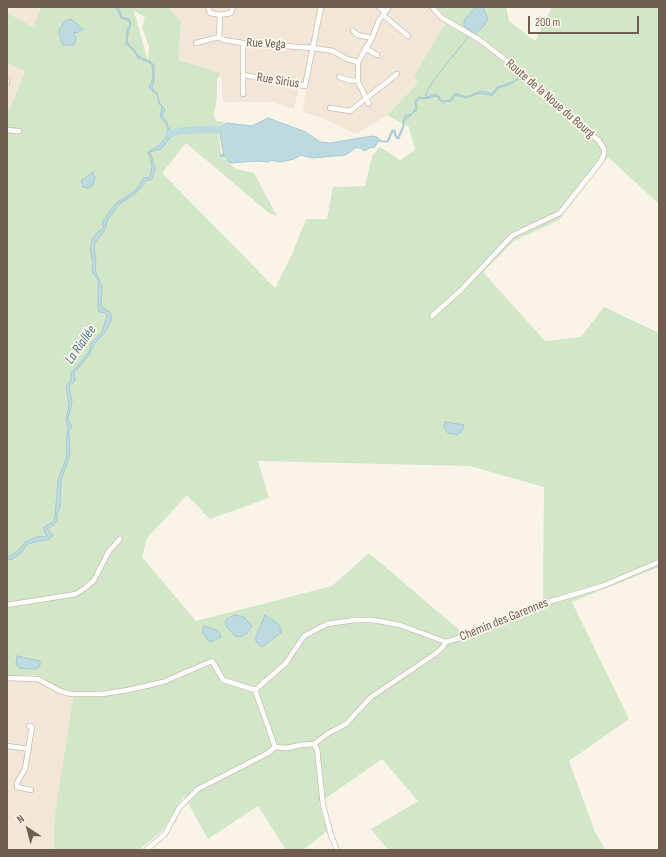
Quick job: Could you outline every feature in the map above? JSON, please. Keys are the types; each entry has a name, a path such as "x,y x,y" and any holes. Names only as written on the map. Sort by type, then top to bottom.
{"street":[{"path":"208,7 210,13 220,15 231,13 233,7"},
{"path":"313,48 321,7"},
{"path":"379,7 384,14 408,36"},
{"path":"369,104 358,80 358,62 389,7"},
{"name":"Route de la Noue du Bourg","path":"432,7 442,18 480,40 516,68 599,141 604,149 604,154 601,161 560,213 513,235 460,291 432,316"},
{"path":"196,43 219,37 220,15"},
{"path":"353,31 372,38"},
{"name":"Rue Vega","path":"219,37 224,40 243,43 313,48 333,51 347,59 358,62"},
{"name":"Rue Sirius","path":"243,43 243,75 305,86 313,48"},
{"path":"366,48 377,55"},
{"path":"330,108 350,111 397,74"},
{"path":"243,75 243,94"},
{"path":"339,77 352,81 358,80"},
{"path":"7,130 19,131"},
{"path":"7,605 76,594 94,580 109,551 120,539"},
{"name":"Chemin des Garennes","path":"255,690 286,663 304,636 318,627 334,622 355,620 380,621 422,632 446,642 480,632 535,606 602,586 659,562"},
{"path":"146,850 165,834 179,808 198,789 268,753 275,747 288,748 305,744 314,744 327,734 346,724 371,698 435,654 446,642"},
{"path":"7,678 38,679 60,691 71,694 102,694 163,682 212,661 223,680 255,690 275,747"},
{"path":"29,726 32,727 26,769 16,784 17,787 31,790"},
{"path":"314,744 317,749 323,805 331,835 337,850"},
{"path":"7,746 29,749"}],"shaded area":[{"path":"7,7 41,7 33,28 9,14 7,16"},
{"path":"168,7 432,7 446,21 418,83 386,116 356,134 320,117 303,112 306,88 299,87 294,109 271,102 223,102 221,74 178,60 181,21"},
{"path":"7,63 25,70 7,115"},
{"path":"35,679 73,698 55,815 52,850 7,850 7,681"}],"green space":[{"path":"41,7 168,7 181,21 178,60 221,74 217,79 217,97 214,116 216,121 225,122 218,130 221,152 229,163 236,169 254,173 277,216 269,213 186,143 162,173 275,288 292,254 306,219 327,219 333,187 365,186 372,156 380,147 400,160 415,150 409,127 387,115 418,83 414,76 445,24 437,7 506,7 509,21 535,41 552,7 659,7 659,204 608,157 559,220 514,241 483,272 545,341 581,337 604,307 659,333 659,567 572,602 629,719 569,761 595,832 606,850 388,850 371,829 418,801 382,759 319,803 327,831 303,850 286,850 258,806 208,839 184,796 162,831 139,850 53,850 55,815 73,698 35,675 7,676 7,115 25,71 7,63 7,16 9,14 33,27","holes":["134,11 145,17 142,28 149,46 148,61","258,461 470,466 544,487 543,599 463,633 369,553 332,586 196,621 142,557 147,538 187,495 210,519 269,498"]}],"water":[{"path":"116,7 118,7 122,17 129,19 131,23 127,41 129,45 134,49 138,56 154,65 154,77 152,89 157,93 162,106 159,104 157,94 149,88 153,77 152,64 138,58 134,51 126,44 127,30 130,26 129,21 121,18"},
{"path":"476,7 483,7 488,19 484,26 475,34 464,26 464,20"},
{"path":"71,19 83,29 77,33 74,32 76,38 74,45 63,45 59,34 60,28 65,21"},
{"path":"518,77 520,78 509,85 498,88 492,96 480,93 466,98 455,95 452,101 441,102 437,96 424,99 420,98 416,102 417,110 404,121 404,126 399,139 396,138 393,131 388,142 378,141 375,147 369,148 365,151 360,148 355,148 346,155 312,158 301,155 294,159 280,162 271,160 269,162 257,161 230,163 225,156 220,155 224,155 219,130 221,126 227,123 252,126 268,118 306,132 320,142 330,143 372,136 377,137 381,141 387,141 392,130 395,130 396,136 398,137 403,126 403,120 406,115 412,114 416,107 415,102 419,97 424,98 437,94 442,101 450,100 456,93 466,97 482,91 492,94 497,87 515,81"},
{"path":"162,106 165,109 162,116 167,122 168,127 160,118"},
{"name":"La Riallée","path":"169,128 171,136 161,149 150,152 155,168 152,179 146,181 135,194 119,204 107,221 105,230 95,243 95,270 102,286 101,307 110,312 112,319 103,335 94,344 90,354 74,373 75,381 69,386 72,402 68,419 72,427 69,432 70,455 61,480 60,507 57,520 54,525 47,529 53,535 49,539 27,544 22,552 12,559 7,560 7,558 19,550 25,542 37,537 47,536 44,531 44,527 52,523 55,517 58,480 67,456 66,446 68,428 66,419 69,405 66,386 71,380 71,373 89,352 91,343 102,332 107,316 106,313 99,312 98,308 98,280 92,271 93,262 90,250 92,240 103,228 103,221 116,203 135,191 144,178 150,177 152,165 148,152 160,145 168,134 167,129"},
{"path":"93,172 95,178 93,185 88,188 83,187 81,181"},
{"path":"445,422 464,425 462,431 458,435 448,433 444,428"},
{"path":"235,615 244,617 252,626 246,634 240,637 235,636 226,626 225,621"},
{"path":"265,615 278,624 282,632 262,647 256,642 256,637"},
{"path":"204,626 216,630 220,633 221,637 211,642 209,641 202,632"},
{"path":"17,656 40,661 40,666 36,669 19,668 16,664"}],"waterway":[{"path":"426,96 427,91 434,80 468,37"},
{"path":"169,134 180,131 210,129 219,130"}]}
